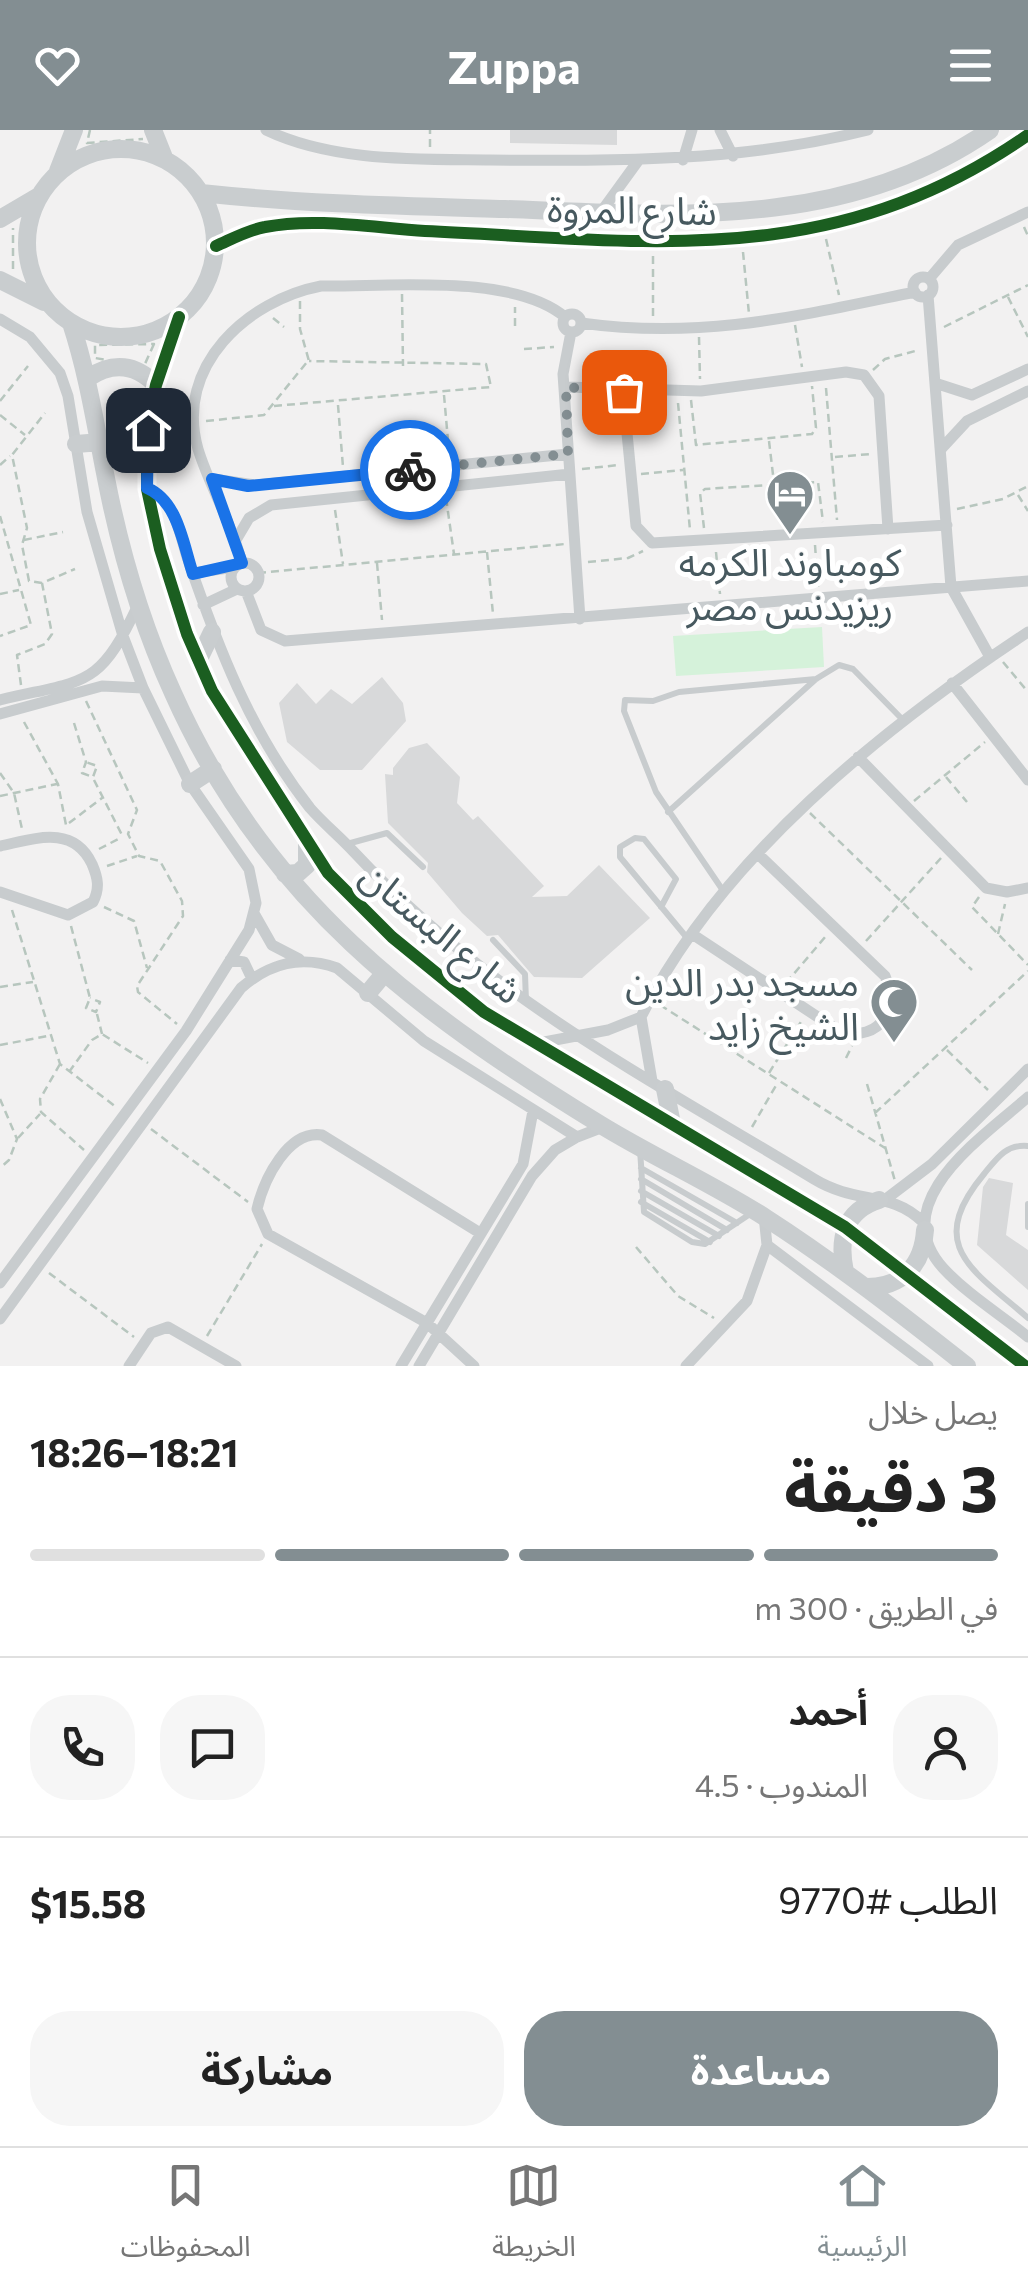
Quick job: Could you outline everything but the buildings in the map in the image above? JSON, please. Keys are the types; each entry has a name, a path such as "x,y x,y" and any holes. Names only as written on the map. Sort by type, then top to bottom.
{"street":[{"path":"50,305 29,264 30,217 57,174 74,130"},
{"path":"153,130 165,160"},
{"path":"266,130 311,147 430,159 638,162 800,147 868,130"},
{"path":"682,160 692,130"},
{"path":"720,130 733,156"},
{"name":"شارع المروة","path":"201,193 276,202 706,216 811,204 888,181 958,151 990,130"},
{"name":"شارع المروة","path":"216,246 262,227 292,224 654,242 742,240 824,228 884,211 972,172 1028,135"},
{"path":"7,276 71,323 97,334 126,337 154,331 179,317 205,286 216,246 212,219 201,193 165,160 138,151 109,150 81,158 57,174"},
{"path":"958,151 972,172"},
{"path":"601,212 638,162"},
{"path":"0,219 40,196"},
{"path":"576,328 698,331 750,326 922,294 933,290 930,279 958,245 1028,212"},
{"path":"580,619 566,387 566,346 576,328 577,316 565,317 542,300 515,291 321,286 271,300 230,332 203,376 194,422 198,447 236,540 238,565 230,578 241,590 256,622 276,640 580,619 720,604 1028,581"},
{"path":"922,294 936,346 952,587 993,655"},
{"name":"شارع البستان","path":"179,317 156,386 148,430 147,488 176,604 224,713 351,900 439,977 536,1043 845,1227 1025,1366"},
{"path":"0,320 30,336 60,374 87,512 123,636 143,688 190,784 249,868 255,915 272,946 303,960 337,968 424,1041 578,1137"},
{"name":"شارع البستان","path":"71,323 88,378 112,508 138,603 174,696 213,770 286,874 330,924 440,1022 603,1126 759,1214 867,1286 966,1366"},
{"path":"88,378 111,366 124,366 156,386"},
{"path":"938,384 972,395 1028,369"},
{"path":"566,387 690,392 855,372 871,380 879,396 888,529"},
{"path":"942,448 967,421 1028,391"},
{"path":"624,392 636,526 652,543 888,529 946,519"},
{"path":"76,444 101,442"},
{"path":"212,479 248,486 568,454"},
{"path":"398,471 399,492"},
{"path":"236,540 244,525 263,508 569,472"},
{"path":"147,488 158,493 172,510 212,632 253,722 311,809 450,947 574,1037 837,1193 908,1208 924,1226 930,1248 954,1278 1028,1337"},
{"path":"193,574 238,565 258,572 256,585 202,605"},
{"path":"1,705 22,694 93,674 106,664 138,603"},
{"path":"199,659 212,632"},
{"path":"672,1124 641,1017 690,937 758,855 858,757 952,683 1028,632"},
{"path":"952,683 1028,780"},
{"path":"1,705 18,709 102,686 143,688"},
{"path":"858,757 986,888 1007,892 1028,888"},
{"path":"190,784 213,770"},
{"path":"0,846 66,838 87,856 98,892 93,902 68,915 4,894"},
{"path":"286,874 298,873 308,865 307,840"},
{"path":"690,937 842,1033 858,1035 883,1023 891,1008 892,992 885,976 758,855"},
{"path":"330,924 334,909 351,900"},
{"path":"0,1283 4,1272 186,1031 255,915"},
{"path":"230,960 244,962 252,979"},
{"path":"0,1319 252,979 266,970 303,960"},
{"path":"368,993 384,975"},
{"path":"536,1043 574,1037 641,1017"},
{"path":"845,1272 840,1248 845,1227 859,1210 911,1183 1028,1069"},
{"path":"867,1286 889,1285 908,1274 922,1252 929,1197 944,1176 1026,1104"},
{"path":"401,1366 523,1164 532,1136 533,1111"},
{"path":"123,1118 137,1136"},
{"path":"419,1366 532,1176 555,1150 603,1126"},
{"path":"474,1366 426,1323 268,1234 257,1209 291,1142 311,1133 322,1135 480,1234"},
{"path":"532,1136 555,1150"},
{"path":"911,1183 915,1192 929,1197"},
{"path":"690,1362 728,1325 753,1288 767,1245 759,1214"},
{"path":"767,1245 928,1366"},
{"path":"938,1297 954,1278"},
{"path":"129,1366 151,1333 168,1327 236,1366"},
{"path":"690,1362 706,1366"}],"lane":[{"path":"668,812 816,679 846,665 903,720"},
{"path":"725,892 668,812 629,726 625,700 654,701 679,692 816,679"},
{"path":"347,844 388,833 423,868"},
{"path":"661,907 676,878 644,839 635,838 620,847 620,858 661,907 690,937"},
{"path":"493,940 526,974 526,1002"},
{"path":"1028,1146 1011,1147 1000,1155 966,1196 955,1237 966,1264 1028,1318"},
{"path":"640,1148 640,1201 648,1217 692,1242 710,1242 737,1223 759,1214"},
{"path":"640,1168 737,1223"},
{"path":"640,1179 727,1230"},
{"path":"640,1190 719,1236"},
{"path":"1028,1204 1028,1227"},
{"path":"954,1278 966,1264"}],"path":[{"path":"90,130 88,143 144,138 140,130"},
{"path":"430,130 430,159"},
{"path":"0,235 14,228 7,276"},
{"path":"824,228 842,307"},
{"path":"742,240 750,326"},
{"path":"652,331 654,242"},
{"path":"934,332 1028,286"},
{"path":"402,288 403,366"},
{"path":"300,290 300,329 308,361"},
{"path":"515,291 515,326"},
{"path":"1007,296 1028,336"},
{"path":"794,319 814,379 832,458 819,597"},
{"path":"698,331 684,470 720,604"},
{"path":"524,349 566,346"},
{"path":"871,380 877,364 936,346"},
{"path":"274,406 490,390 488,366 308,361"},
{"path":"194,422 258,418 274,406 308,361"},
{"path":"0,401 28,366"},
{"path":"690,392 696,445 769,438 814,432 814,379"},
{"path":"0,392 8,391"},
{"path":"444,394 450,466"},
{"path":"338,404 344,476"},
{"path":"0,465 46,414"},
{"path":"0,415 26,436"},
{"path":"769,438 774,484"},
{"path":"832,458 883,453"},
{"path":"12,455 27,528 22,540 30,580 42,582 75,569"},
{"path":"569,472 684,470"},
{"path":"704,541 702,490 774,484 820,483 825,533"},
{"path":"946,519 1028,486"},
{"path":"444,487 454,554"},
{"path":"1016,493 1028,511"},
{"path":"334,498 343,564"},
{"path":"0,516 31,625 0,636"},
{"path":"22,540 63,532"},
{"path":"258,572 574,543"},
{"path":"576,563 628,558 652,543"},
{"path":"0,550 9,548"},
{"path":"487,551 494,624"},
{"path":"377,561 383,634"},
{"path":"22,694 17,655 46,644 52,634 42,582"},
{"path":"0,594 20,589"},
{"path":"993,655 1028,692"},
{"path":"82,692 137,810 128,834 139,856"},
{"path":"18,709 58,784 66,825 103,796"},
{"path":"74,723 86,762 82,774 93,778 123,836"},
{"path":"906,808 993,736"},
{"path":"86,762 97,766 93,778"},
{"path":"0,773 14,794 24,841"},
{"path":"945,776 967,802"},
{"path":"0,796 58,784"},
{"path":"806,809 972,970"},
{"path":"87,856 128,834"},
{"path":"858,949 946,851"},
{"path":"94,870 139,856 160,861 184,909 138,980 138,992 186,1031"},
{"path":"998,934 1007,892"},
{"path":"4,894 60,1064 123,1118"},
{"path":"93,902 134,921 147,970"},
{"path":"972,907 1028,965"},
{"path":"68,915 90,998 86,1008 96,1012"},
{"path":"778,992 834,926"},
{"path":"876,1113 1027,974"},
{"path":"0,987 34,982"},
{"path":"892,992 918,999"},
{"path":"90,998 100,1002 96,1012 102,1034"},
{"path":"650,999 885,1148"},
{"path":"768,1074 806,1012"},
{"path":"68,1073 92,1040 102,1034 108,1034 157,1070"},
{"path":"846,1058 858,1035"},
{"path":"0,1045 50,1036"},
{"path":"946,1049 997,1098"},
{"path":"0,1168 9,1160 17,1139 41,1112 40,1098 60,1064"},
{"path":"746,1137 779,1081"},
{"path":"867,1084 898,1192"},
{"path":"0,1100 17,1139"},
{"path":"41,1112 94,1156"},
{"path":"145,1124 257,1209"},
{"path":"0,1162 9,1160"},
{"path":"202,1345 268,1234"},
{"path":"636,1247 678,1296 728,1325"},
{"path":"39,1266 143,1344"}],"green space":[{"path":"822,627 824,667 676,676 673,636"}],"cycle path":[{"path":"216,246 259,228 304,223 586,239 737,238 810,228 882,209 955,179 1028,135"},
{"path":"179,317 156,385 147,431 147,489 160,549 187,634 212,691 328,873 392,937 484,1012 845,1227 1025,1366"}],"way so far":[{"path":"410,470 568,454 566,387 624,392"}],"place":[{"name":"كومباوند الكرمه ريزيدنس مصر","path":"790,536"},
{"name":"مسجد بدر الدين الشيخ زايد","path":"894,1044"}],"route":[{"path":"148,430 147,488 166,500 172,510 193,574 242,563 212,479 248,486 410,470"}]}
